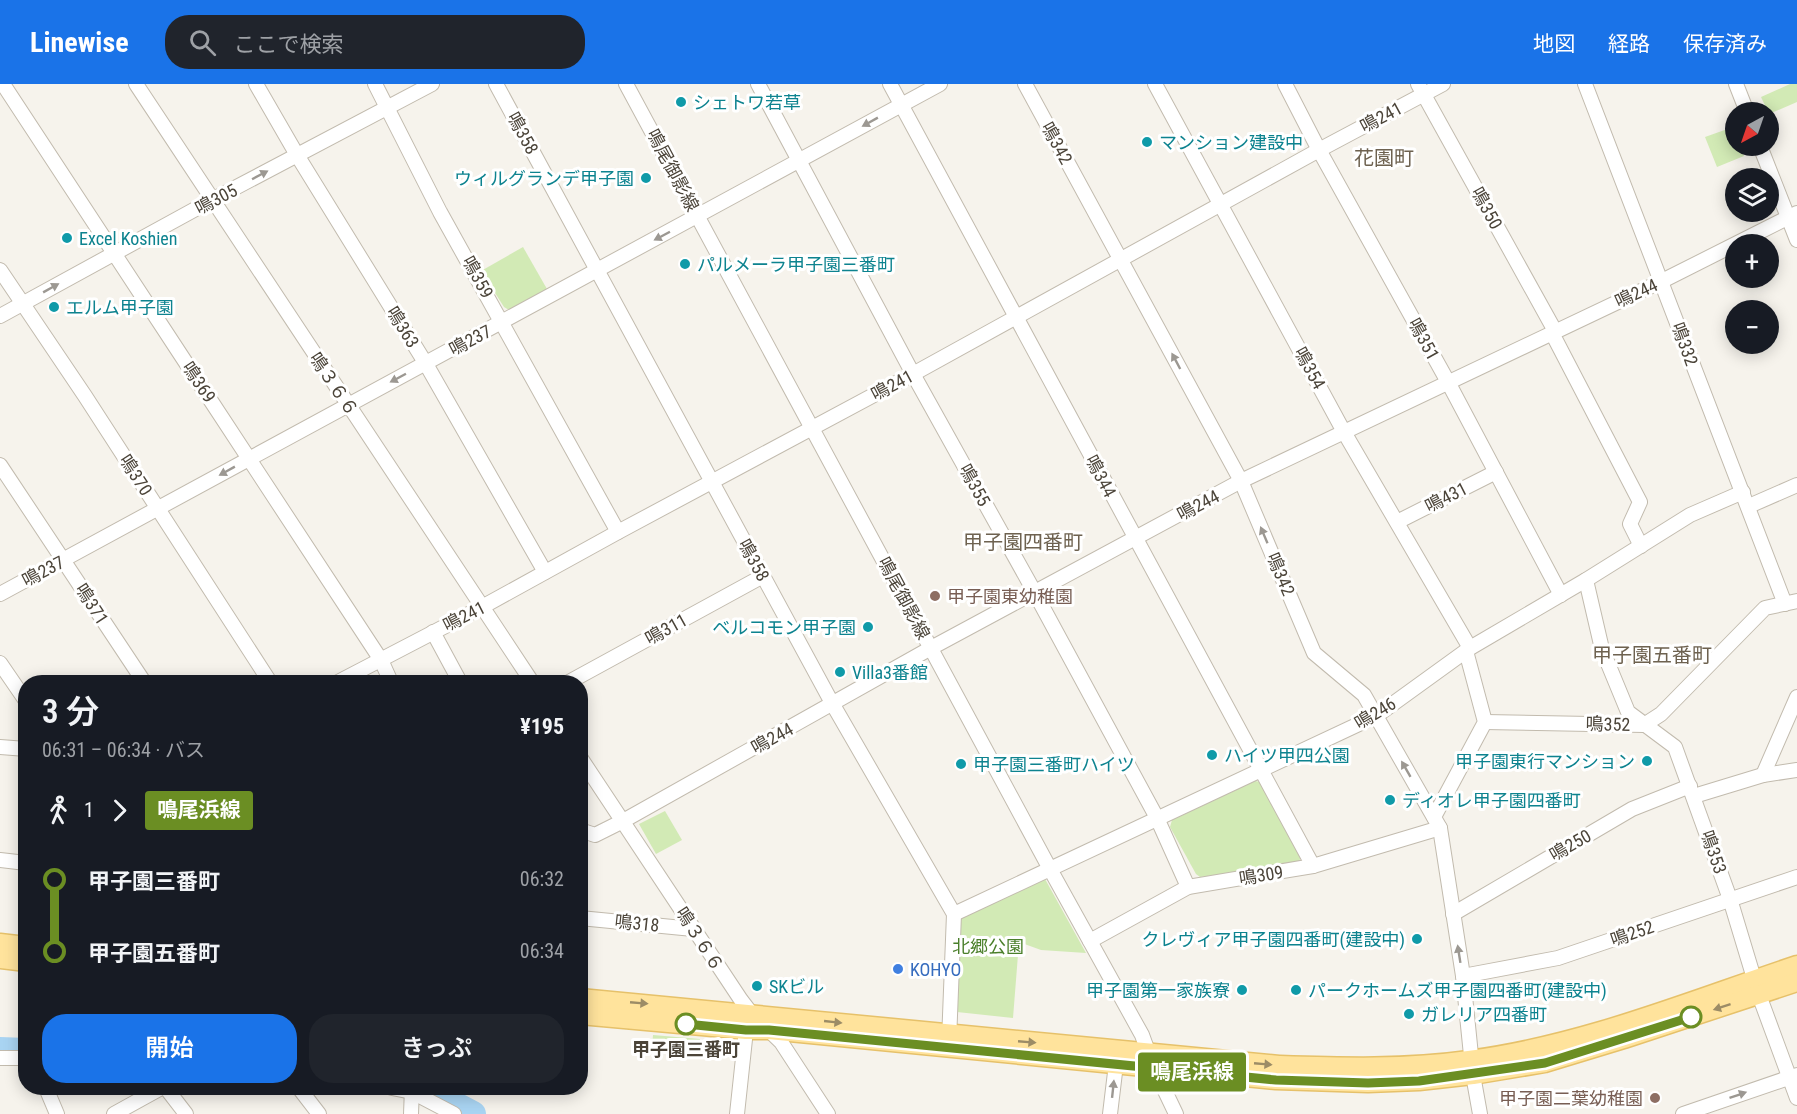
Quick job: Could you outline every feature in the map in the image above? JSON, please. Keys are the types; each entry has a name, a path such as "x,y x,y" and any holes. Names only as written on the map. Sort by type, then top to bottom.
{"main road":[{"path":"0,943 18,945"},
{"path":"0,959 18,961"},
{"path":"588,999 748,1022 1151,1061 1276,1080 1368,1083 1419,1081 1472,1067 1545,1063 1624,1039 1756,987 1797,965"},
{"path":"1756,987 1797,982"},
{"path":"588,1015 748,1022 769,1030 949,1042 1116,1064 1151,1061"}],"street":[{"name":"鳴369","path":"3,84 251,458 381,660 388,675"},
{"name":"鳴３６６","path":"136,84 527,675"},
{"name":"鳴363","path":"256,84 297,155 426,364 545,572"},
{"name":"鳴359","path":"375,84 440,212 618,532"},
{"name":"鳴305","path":"0,316 212,200 432,84"},
{"name":"鳴358","path":"496,84 832,703 954,914"},
{"name":"鳴尾御影線","path":"627,84 1050,869 1142,1035 1151,1061 1176,1114"},
{"name":"鳴355","path":"758,84 913,374 1035,592 1157,818 1188,887"},
{"name":"鳴344","path":"890,84 1313,866"},
{"name":"鳴237","path":"0,594 940,84"},
{"name":"鳴342","path":"1025,84 1241,481 1314,654 1364,694 1437,823 1453,914 1480,1114"},
{"name":"鳴354","path":"1155,84 1344,432 1468,650 1485,722"},
{"name":"鳴351","path":"1285,84 1561,595"},
{"name":"鳴241","path":"352,675 913,374 1319,150 1421,89 1443,84"},
{"name":"鳴332","path":"1585,84 1743,492 1791,603"},
{"path":"1736,84 1743,102"},
{"name":"鳴350","path":"1421,89 1554,332 1640,502 1630,524 1641,546"},
{"path":"1765,156 1792,215 1797,240"},
{"name":"鳴244","path":"588,833 595,835 623,821 931,648 1241,481 1662,281 1792,215"},
{"name":"鳴370","path":"0,270 265,675"},
{"name":"鳴371","path":"0,465 139,675"},
{"name":"鳴431","path":"1397,522 1496,472"},
{"path":"1749,507 1797,485"},
{"name":"鳴246","path":"954,914 1376,716 1468,650 1690,515 1743,492"},
{"name":"鳴311","path":"582,675 763,576"},
{"name":"鳴352","path":"1586,580 1602,649 1628,712 1644,725"},
{"path":"1644,725 1661,714 1765,608 1791,603"},
{"path":"433,632 456,675"},
{"path":"0,663 18,689"},
{"path":"1763,775 1797,696"},
{"path":"1437,823 1485,722"},
{"name":"鳴352","path":"1485,722 1644,725"},
{"name":"鳴353","path":"1644,725 1675,747 1730,899 1756,987 1793,1077 1797,1098"},
{"path":"0,747 18,748"},
{"name":"鳴３６６","path":"588,768 693,929 748,1022"},
{"name":"鳴250","path":"1453,914 1632,809 1692,791 1797,770"},
{"name":"鳴309","path":"1090,941 1188,887 1313,866 1437,823"},
{"path":"0,860 18,862"},
{"name":"鳴252","path":"1462,976 1558,958 1797,877"},
{"path":"949,1042 954,914"},
{"name":"鳴318","path":"588,919 693,929"},
{"path":"737,1114 748,1022"},
{"path":"769,1030 781,1042 828,1114"},
{"path":"0,1058 18,1058"},
{"path":"1110,1114 1116,1064"},
{"path":"1683,1114 1793,1077"},
{"path":"49,1095 57,1114"},
{"path":"114,1114 148,1095"},
{"path":"171,1095 186,1114"},
{"path":"304,1095 319,1114"},
{"path":"411,1114 412,1095"},
{"path":"421,1095 454,1114"}],"green space":[{"path":"1790,84 1797,84 1797,102 1779,110 1779,102 1763,102 1761,97"},
{"path":"1725,130 1725,156 1744,156 1717,167 1705,137"},
{"path":"523,247 547,289 509,310 504,307 481,271"},
{"path":"1255,781 1261,782 1301,857 1298,864 1200,877 1196,874 1170,827 1172,820"},
{"path":"665,811 682,840 656,854 639,824"},
{"name":"北郷公園","path":"1045,879 1086,953 1041,950 1019,942 1013,1018 957,1012 958,928 962,917"},
{"path":"653,1035 700,1039 699,1050 652,1046"}],"waterway":[{"path":"0,1050 18,1051"},
{"path":"437,1095 473,1114"}],"bus line":[{"name":"鳴尾浜線","path":"686,1024 769,1030 1276,1080 1368,1083 1419,1081 1473,1075 1545,1063 1691,1017"}],"place":[{"name":"シェトワ若草","path":"681,102"},
{"name":"マンション建設中","path":"1147,142"},
{"name":"ウィルグランデ甲子園","path":"646,178"},
{"name":"Excel Koshien","path":"67,238"},
{"name":"パルメーラ甲子園三番町","path":"685,264"},
{"name":"エルム甲子園","path":"54,307"},
{"name":"甲子園東幼稚園","path":"935,596"},
{"name":"ベルコモン甲子園","path":"868,627"},
{"name":"Villa3番館","path":"840,672"},
{"name":"ハイツ甲四公園","path":"1212,755"},
{"name":"甲子園東行マンション","path":"1647,761"},
{"name":"甲子園三番町ハイツ","path":"961,764"},
{"name":"ディオレ甲子園四番町","path":"1390,800"},
{"name":"クレヴィア甲子園四番町(建設中)","path":"1417,939"},
{"name":"KOHYO","path":"898,969"},
{"name":"SKビル","path":"757,986"},
{"name":"甲子園第一家族寮","path":"1242,990"},
{"name":"パークホームズ甲子園四番町(建設中)","path":"1296,990"},
{"name":"ガレリア四番町","path":"1409,1014"},
{"name":"甲子園三番町","path":"686,1024"},
{"name":"甲子園二葉幼稚園","path":"1655,1098"}],"district":[{"name":"花園町","path":"1384,158"},
{"name":"甲子園四番町","path":"1023,542"},
{"name":"甲子園五番町","path":"1652,655"}]}
